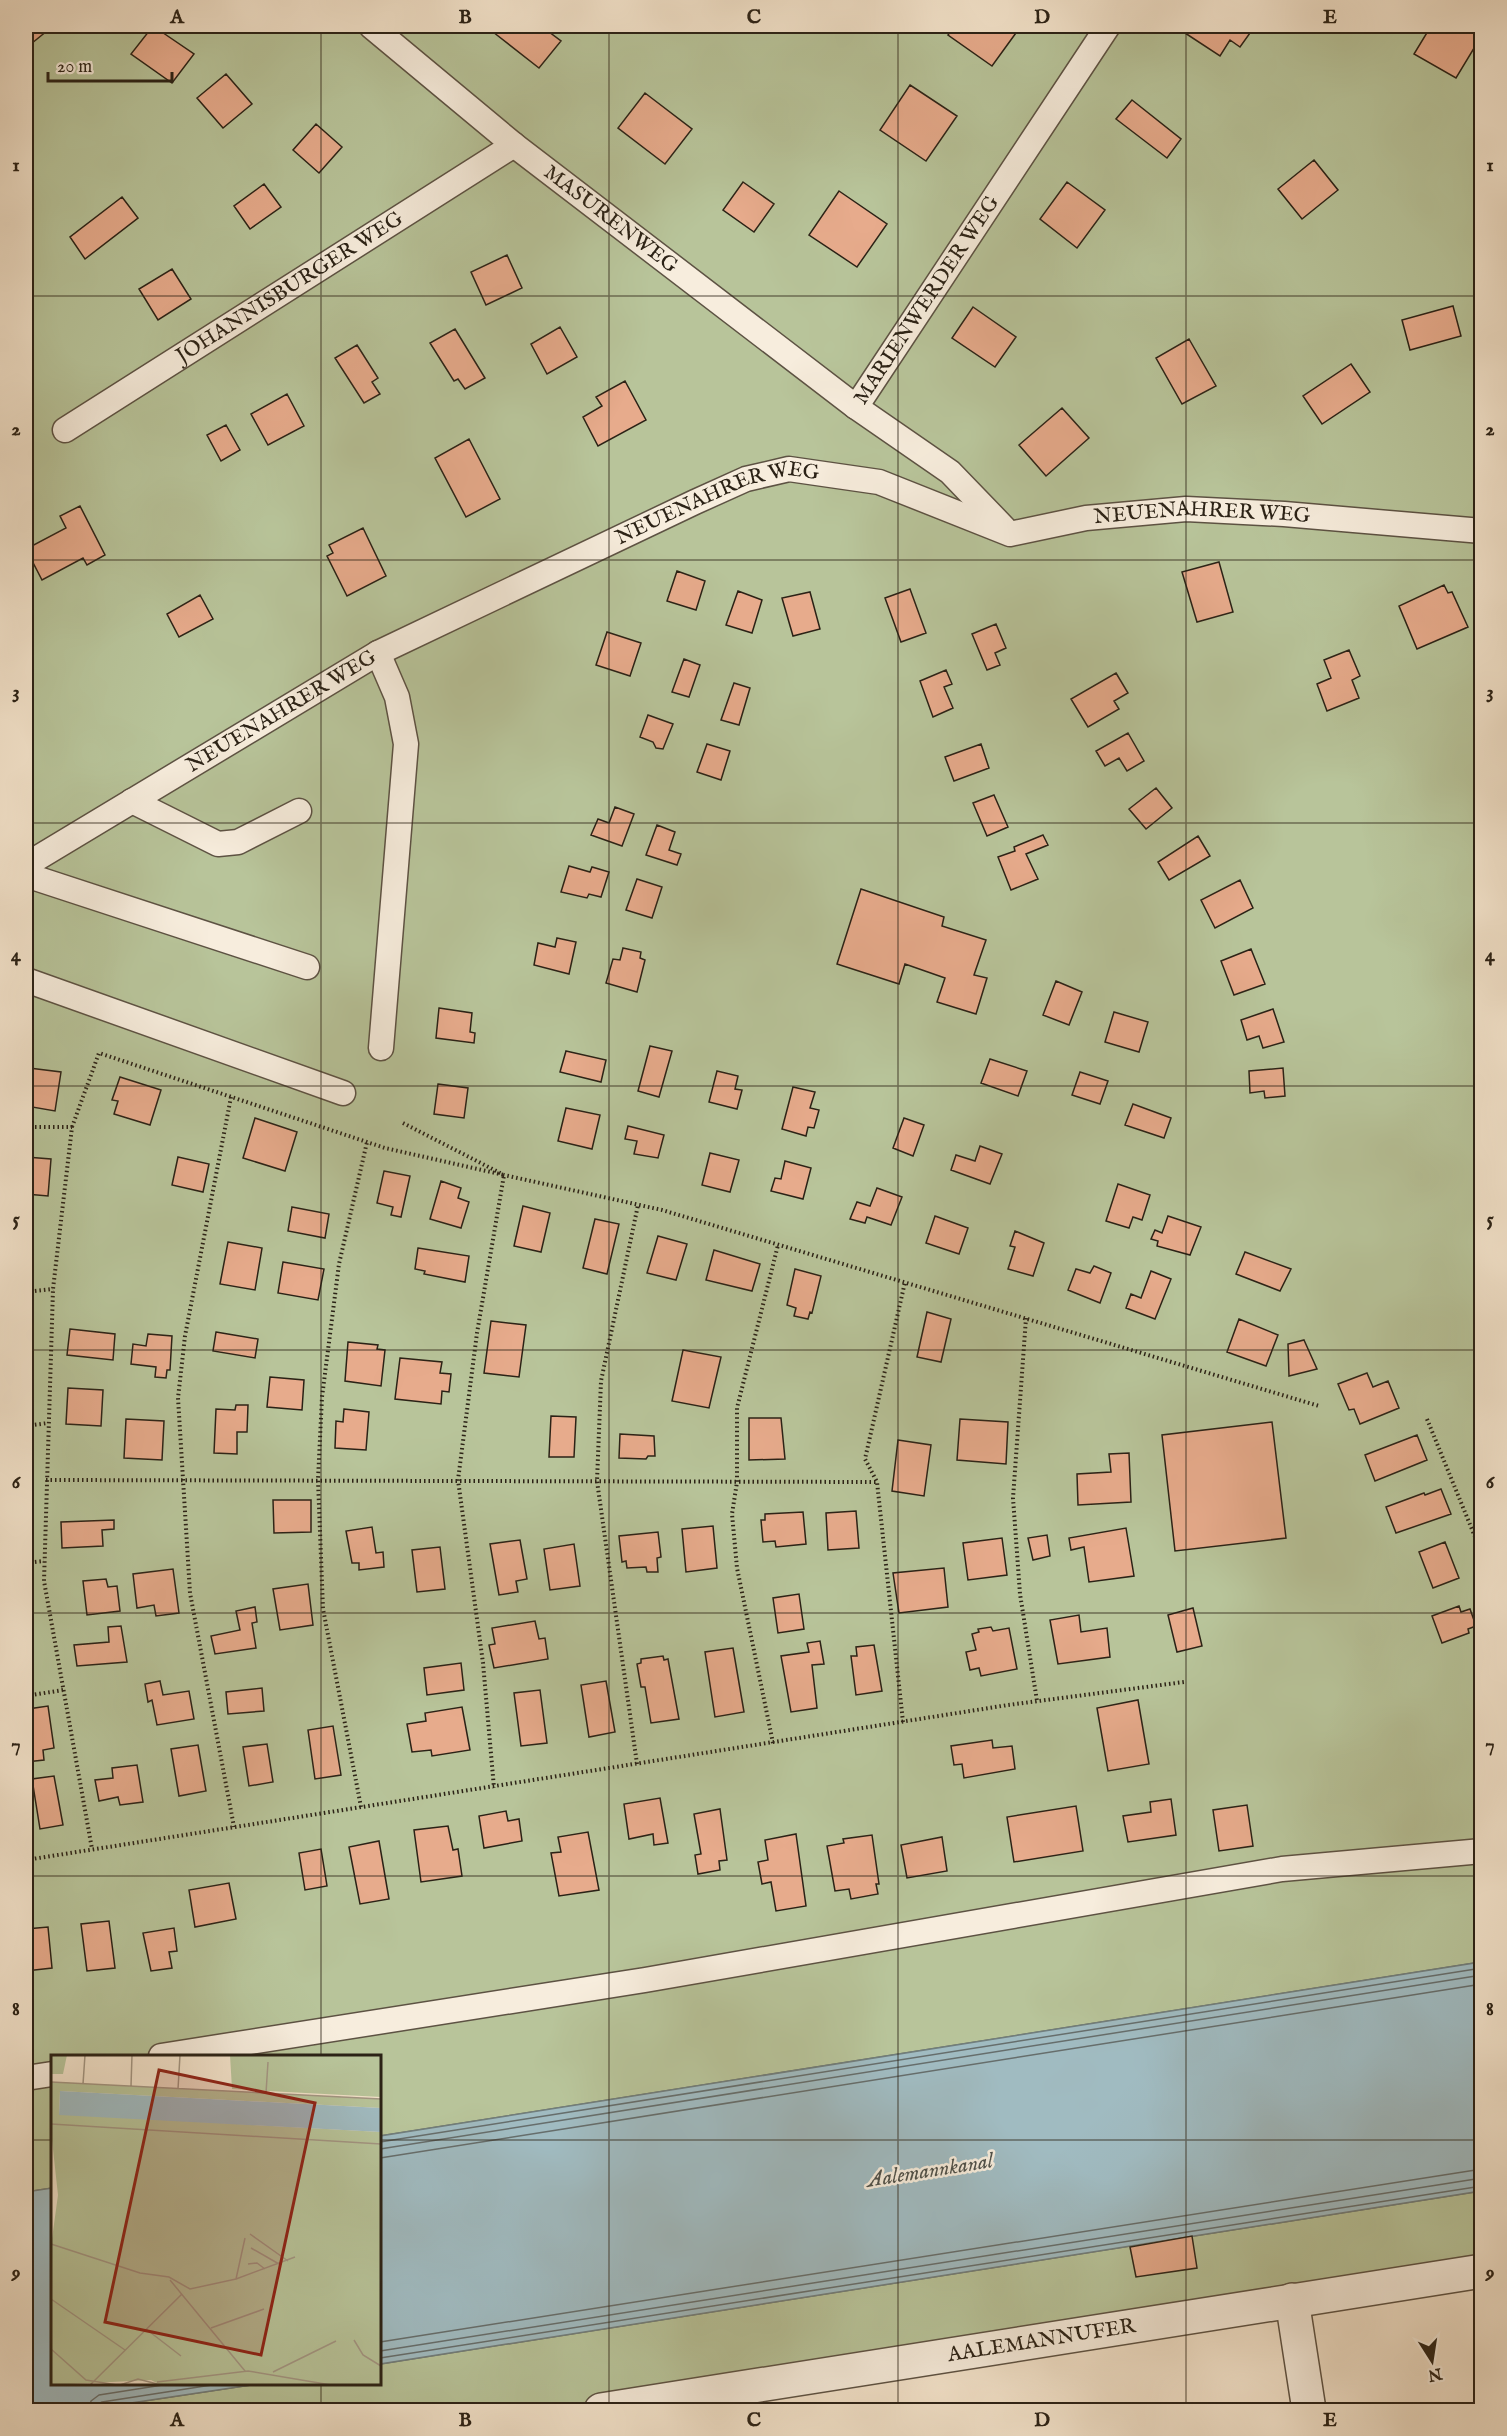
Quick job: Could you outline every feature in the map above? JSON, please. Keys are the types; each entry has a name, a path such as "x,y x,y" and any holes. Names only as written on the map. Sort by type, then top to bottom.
{"street":[{"name":"AALEMANNUFER","path":"601,2410 1482,2271"},
{"path":"1292,2301 1309,2410"}],"lane":[{"name":"MASURENWEG","path":"371,26 513,145 856,407"},
{"name":"MARIENWERDER WEG","path":"1010,534 950,472 856,407 1108,26"},
{"name":"JOHANNISBURGER WEG","path":"65,430 513,145"},
{"name":"NEUENAHRER WEG","path":"26,865 378,653 746,479 789,469 879,482 1010,534 1086,518 1186,509 1284,514 1482,531"},
{"path":"378,653 398,697 406,744 381,1048"},
{"path":"132,801 218,844 238,842 299,811"},
{"path":"26,875 307,967"},
{"path":"26,980 343,1093"},
{"path":"167,2055 645,1980 1282,1869 1482,1851"},
{"path":"26,2078 51,2074"}],"path":[{"path":"92,1849 44,1581 44,1560 53,1289 72,1126 99,1053 385,1148 638,1205 1319,1406"},
{"path":"231,1097 184,1336 178,1398 190,1593 234,1827"},
{"path":"403,1123 504,1175"},
{"path":"26,1127 72,1126"},
{"path":"361,1808 323,1609 318,1480 322,1397 339,1264 367,1142"},
{"path":"494,1788 483,1663 458,1480 477,1333 504,1175"},
{"path":"637,1764 597,1482 601,1381 614,1308 638,1205"},
{"path":"773,1743 737,1568 732,1514 737,1482 737,1407 778,1245"},
{"path":"903,1722 877,1482 865,1459 905,1282"},
{"path":"26,1292 53,1289"},
{"path":"1026,1318 1013,1497 1020,1594 1037,1701"},
{"path":"1427,1419 1482,1554"},
{"path":"26,1426 48,1423"},
{"path":"46,1480 877,1482"},
{"path":"26,1563 44,1560"},
{"path":"26,1860 1037,1701 1184,1682"},
{"path":"26,1696 63,1690"}],"green space":[{"path":"26,26 1481,26 1481,1962 381,2136 381,2055 51,2055 51,2188 26,2192"},
{"path":"1481,2191 1481,2271 601,2410 84,2410 250,2385 381,2385 381,2364"},
{"path":"739,2403 774,2408 797,2403 798,2410 694,2410"}],"water":[{"name":"Aalemannkanal","path":"1481,1962 1481,2191 381,2364 381,2136"},
{"path":"51,2188 51,2385 250,2385 84,2410 26,2410 26,2192"}],"building":[{"path":"26,26 53,26 26,48"},
{"path":"153,26 194,54 172,83 131,54"},
{"path":"498,26 541,26 561,41 539,68 493,32"},
{"path":"954,26 1021,26 992,66 948,35"},
{"path":"1191,26 1255,26 1240,47 1230,40 1220,56 1185,33"},
{"path":"1431,26 1482,26 1482,35 1456,78 1414,54"},
{"path":"226,74 252,104 223,128 197,98"},
{"path":"910,85 957,116 926,161 880,130"},
{"path":"645,93 692,129 665,164 618,128"},
{"path":"1132,100 1181,139 1167,158 1116,119"},
{"path":"316,124 342,147 319,173 293,150"},
{"path":"1314,160 1338,190 1302,219 1278,189"},
{"path":"743,182 774,204 754,232 723,210"},
{"path":"1067,182 1105,210 1077,248 1040,219"},
{"path":"264,184 281,207 250,229 234,206"},
{"path":"839,191 887,224 857,267 809,235"},
{"path":"122,197 138,218 85,259 70,237"},
{"path":"507,255 522,288 486,305 471,272"},
{"path":"172,269 191,299 158,320 139,289"},
{"path":"1453,306 1461,336 1410,350 1402,320"},
{"path":"973,307 1016,337 995,367 952,338"},
{"path":"560,327 577,357 547,374 531,344"},
{"path":"455,329 485,378 465,389 458,379 454,381 430,343"},
{"path":"1189,339 1216,386 1182,404 1156,358"},
{"path":"357,345 378,378 372,382 380,394 364,403 335,358"},
{"path":"1351,364 1370,392 1322,424 1303,396"},
{"path":"625,381 646,420 598,446 583,417 602,406 596,397"},
{"path":"287,394 304,426 268,445 251,414"},
{"path":"1062,408 1089,438 1046,476 1019,445"},
{"path":"226,425 240,450 221,461 207,435"},
{"path":"469,439 500,499 466,517 435,458"},
{"path":"80,506 105,555 87,565 83,558 42,580 26,549 66,528 60,516"},
{"path":"363,528 386,576 347,596 327,556 333,553 329,545"},
{"path":"1219,562 1233,612 1197,622 1182,572"},
{"path":"677,571 705,581 696,610 667,601"},
{"path":"1444,585 1448,593 1452,592 1468,627 1417,649 1399,606"},
{"path":"910,589 926,633 901,642 885,598"},
{"path":"738,591 762,600 752,633 726,625"},
{"path":"810,592 820,629 793,636 782,598"},
{"path":"200,595 213,619 179,637 167,614"},
{"path":"996,624 1006,648 995,653 1000,665 987,670 972,634"},
{"path":"607,632 641,643 630,676 596,665"},
{"path":"1349,650 1360,676 1352,680 1359,698 1327,711 1317,684 1331,678 1324,660"},
{"path":"684,659 700,665 689,697 672,692"},
{"path":"946,670 952,684 944,687 953,708 933,717 920,681"},
{"path":"1116,673 1128,693 1114,701 1119,709 1088,727 1071,699"},
{"path":"734,683 750,688 739,725 721,720"},
{"path":"648,715 673,724 663,749 656,748 653,742 640,737"},
{"path":"1128,733 1144,761 1127,771 1119,758 1105,766 1096,751"},
{"path":"707,744 730,751 721,780 697,772"},
{"path":"981,744 989,768 954,781 945,757"},
{"path":"1156,788 1172,808 1146,829 1129,809"},
{"path":"994,795 1008,827 987,836 973,803"},
{"path":"615,807 634,814 622,846 591,835 598,819 609,823"},
{"path":"657,825 675,832 669,850 681,854 677,865 646,855"},
{"path":"1043,835 1048,845 1026,854 1038,879 1011,890 998,857 1015,851 1014,847"},
{"path":"1198,836 1210,856 1169,880 1158,862"},
{"path":"569,866 590,872 592,867 609,872 601,897 589,894 587,898 561,892"},
{"path":"637,879 662,887 652,918 626,910"},
{"path":"1240,880 1253,908 1215,928 1201,900"},
{"path":"861,889 944,917 942,926 986,940 974,975 987,978 976,1014 937,1002 945,978 905,964 899,984 837,964"},
{"path":"557,938 576,942 569,974 534,965 538,943 555,947"},
{"path":"623,948 641,952 640,958 645,960 637,992 606,983 613,959 620,960"},
{"path":"1251,949 1265,984 1234,995 1221,961"},
{"path":"1056,981 1082,992 1069,1025 1043,1015"},
{"path":"439,1008 472,1013 470,1032 475,1033 474,1043 436,1038"},
{"path":"1273,1009 1284,1042 1263,1048 1259,1036 1247,1040 1241,1020"},
{"path":"1114,1012 1148,1022 1139,1052 1105,1042"},
{"path":"650,1046 672,1051 659,1097 638,1091"},
{"path":"566,1051 606,1060 601,1082 560,1072"},
{"path":"990,1059 1027,1071 1018,1096 981,1083"},
{"path":"29,1068 61,1072 55,1111 26,1106"},
{"path":"1283,1068 1285,1096 1265,1098 1264,1091 1250,1093 1249,1071"},
{"path":"717,1071 738,1076 735,1089 742,1090 737,1109 709,1102"},
{"path":"1080,1072 1108,1081 1100,1104 1072,1095"},
{"path":"120,1077 161,1090 150,1125 114,1114 118,1101 112,1100"},
{"path":"438,1084 468,1088 464,1118 434,1114"},
{"path":"793,1087 815,1092 810,1108 819,1110 814,1128 808,1127 806,1136 782,1129"},
{"path":"1133,1104 1171,1118 1164,1138 1125,1125"},
{"path":"566,1108 600,1115 592,1149 558,1141"},
{"path":"255,1118 297,1132 285,1171 243,1158"},
{"path":"904,1118 924,1125 913,1156 893,1148"},
{"path":"628,1126 664,1135 658,1158 634,1154 637,1141 625,1139"},
{"path":"980,1146 1002,1154 990,1184 951,1170 956,1155 975,1161"},
{"path":"710,1153 739,1160 730,1192 702,1185"},
{"path":"26,1157 51,1159 48,1196 26,1194"},
{"path":"178,1157 209,1164 203,1192 172,1185"},
{"path":"785,1161 811,1168 803,1199 771,1191 775,1178 781,1179"},
{"path":"384,1171 410,1176 401,1217 391,1215 393,1207 377,1203"},
{"path":"441,1181 461,1188 458,1198 469,1202 461,1228 430,1219"},
{"path":"1118,1184 1150,1195 1142,1220 1133,1217 1129,1228 1106,1221"},
{"path":"877,1188 902,1197 891,1225 867,1217 865,1223 850,1219 857,1202 870,1206"},
{"path":"523,1206 550,1213 541,1252 514,1246"},
{"path":"292,1207 329,1214 325,1238 288,1231"},
{"path":"935,1216 968,1228 959,1254 926,1243"},
{"path":"1168,1216 1201,1227 1190,1255 1157,1246 1158,1241 1151,1239 1155,1230 1162,1233"},
{"path":"595,1219 619,1224 607,1274 583,1268"},
{"path":"1015,1231 1044,1243 1033,1276 1008,1269 1015,1247 1010,1246"},
{"path":"658,1236 687,1244 676,1280 647,1273"},
{"path":"228,1242 262,1248 255,1290 220,1284"},
{"path":"418,1248 469,1256 465,1282 424,1274 425,1271 415,1269"},
{"path":"714,1250 760,1264 752,1291 706,1280"},
{"path":"1245,1252 1291,1269 1280,1291 1236,1274"},
{"path":"283,1262 324,1269 318,1300 278,1293"},
{"path":"1094,1266 1111,1273 1100,1303 1068,1290 1076,1269 1090,1273"},
{"path":"795,1269 821,1276 812,1313 810,1312 808,1319 794,1316 796,1308 787,1305"},
{"path":"1151,1271 1171,1279 1155,1319 1126,1308 1131,1294 1141,1298"},
{"path":"26,1305 30,1305 30,1335 26,1335"},
{"path":"927,1312 951,1319 941,1362 917,1357"},
{"path":"1239,1319 1278,1335 1266,1366 1227,1352"},
{"path":"491,1321 526,1325 519,1377 484,1373"},
{"path":"70,1329 115,1334 113,1360 67,1355"},
{"path":"216,1332 258,1339 255,1358 213,1351"},
{"path":"148,1334 172,1336 170,1370 167,1370 166,1378 155,1377 156,1367 131,1364 133,1344 146,1346"},
{"path":"1304,1340 1317,1369 1289,1376 1288,1344"},
{"path":"348,1342 378,1345 377,1349 385,1350 381,1386 345,1381"},
{"path":"683,1350 721,1357 709,1408 672,1401"},
{"path":"400,1358 442,1362 440,1373 451,1374 449,1392 442,1391 441,1404 395,1399"},
{"path":"1367,1373 1373,1387 1388,1381 1399,1408 1360,1424 1354,1409 1349,1410 1338,1384"},
{"path":"270,1377 304,1380 302,1410 267,1407"},
{"path":"68,1388 103,1390 101,1426 66,1424"},
{"path":"236,1405 248,1405 247,1432 237,1432 237,1454 214,1453 216,1409 235,1410"},
{"path":"344,1409 369,1412 366,1450 335,1448 336,1421 343,1422"},
{"path":"551,1416 576,1417 574,1457 549,1457"},
{"path":"749,1418 781,1418 785,1459 749,1460"},
{"path":"126,1419 164,1421 162,1460 124,1458"},
{"path":"960,1419 1008,1422 1006,1464 957,1460"},
{"path":"1272,1422 1286,1538 1175,1551 1162,1435"},
{"path":"620,1434 654,1436 655,1456 648,1456 646,1459 619,1458"},
{"path":"1417,1435 1427,1460 1375,1481 1365,1455"},
{"path":"898,1440 931,1445 924,1496 892,1491"},
{"path":"1129,1453 1131,1502 1078,1505 1077,1474 1111,1472 1109,1454"},
{"path":"1441,1489 1451,1514 1396,1533 1386,1507"},
{"path":"273,1500 311,1500 311,1532 274,1533"},
{"path":"856,1511 859,1548 828,1550 826,1513"},
{"path":"803,1512 806,1544 776,1547 775,1541 763,1542 761,1520 765,1520 765,1514"},
{"path":"114,1520 114,1529 102,1530 103,1546 62,1548 61,1522"},
{"path":"713,1526 717,1568 686,1572 682,1529"},
{"path":"372,1527 376,1553 383,1552 384,1567 359,1570 359,1563 352,1563 346,1531"},
{"path":"1126,1528 1134,1576 1089,1582 1084,1547 1071,1550 1069,1538"},
{"path":"658,1532 661,1557 657,1558 658,1572 647,1572 646,1567 627,1568 626,1561 622,1562 619,1536"},
{"path":"1047,1535 1050,1556 1033,1560 1028,1538"},
{"path":"1002,1538 1007,1575 968,1580 963,1543"},
{"path":"520,1540 527,1579 516,1581 518,1592 499,1595 490,1544"},
{"path":"1445,1542 1459,1578 1433,1588 1419,1552"},
{"path":"574,1544 580,1586 550,1590 544,1549"},
{"path":"440,1547 445,1589 417,1592 412,1550"},
{"path":"944,1568 948,1607 899,1613 893,1573"},
{"path":"173,1569 179,1613 156,1616 154,1605 137,1608 133,1574"},
{"path":"106,1579 108,1587 117,1586 120,1611 87,1615 83,1581"},
{"path":"308,1584 313,1625 280,1630 273,1589"},
{"path":"799,1594 804,1629 778,1633 773,1598"},
{"path":"1459,1606 1461,1612 1470,1609 1476,1626 1468,1629 1469,1633 1442,1643 1432,1616"},
{"path":"255,1607 257,1622 252,1623 256,1648 215,1654 211,1636 240,1630 236,1611"},
{"path":"1193,1608 1202,1646 1177,1652 1168,1615"},
{"path":"1079,1615 1081,1632 1107,1628 1110,1657 1058,1664 1050,1620"},
{"path":"535,1621 539,1639 545,1638 548,1659 494,1668 489,1645 495,1644 492,1628"},
{"path":"121,1626 127,1662 77,1666 74,1645 109,1642 108,1627"},
{"path":"991,1627 993,1631 1009,1628 1017,1669 981,1676 979,1668 970,1670 966,1652 976,1650 972,1634 979,1632 978,1629"},
{"path":"820,1641 824,1664 812,1665 817,1708 791,1712 781,1656 809,1652 807,1643"},
{"path":"874,1645 882,1691 856,1695 851,1656 857,1656 856,1647"},
{"path":"733,1648 744,1712 715,1717 705,1652"},
{"path":"663,1656 664,1660 668,1659 679,1719 651,1723 645,1687 641,1687 637,1664 641,1663 641,1659"},
{"path":"461,1663 464,1690 427,1695 424,1668"},
{"path":"160,1681 163,1695 189,1691 194,1719 157,1725 152,1700 148,1702 145,1684"},
{"path":"606,1681 615,1732 589,1737 581,1685"},
{"path":"262,1688 264,1711 228,1714 226,1692"},
{"path":"540,1690 547,1743 521,1746 514,1693"},
{"path":"1138,1700 1149,1764 1108,1771 1097,1708"},
{"path":"48,1706 54,1748 43,1750 44,1760 26,1762 26,1731 31,1730 28,1709"},
{"path":"462,1707 470,1750 432,1756 431,1750 412,1752 407,1724 426,1721 425,1713"},
{"path":"333,1726 341,1775 315,1779 308,1730"},
{"path":"992,1740 993,1748 1012,1746 1015,1769 964,1778 962,1764 954,1765 951,1746"},
{"path":"267,1744 273,1782 249,1786 243,1747"},
{"path":"198,1745 206,1791 179,1796 171,1749"},
{"path":"137,1765 143,1802 120,1805 118,1797 99,1801 95,1780 113,1778 112,1768"},
{"path":"54,1776 63,1825 40,1829 32,1779"},
{"path":"660,1798 668,1843 654,1845 653,1834 629,1839 624,1804"},
{"path":"1171,1799 1176,1835 1128,1842 1123,1816 1151,1812 1150,1802"},
{"path":"1247,1805 1253,1846 1219,1851 1213,1810"},
{"path":"1076,1806 1083,1851 1014,1862 1007,1817"},
{"path":"720,1809 727,1860 719,1861 720,1870 698,1874 695,1855 701,1854 694,1814"},
{"path":"506,1811 508,1821 519,1819 522,1841 484,1848 479,1816"},
{"path":"448,1826 453,1850 458,1849 462,1876 421,1882 414,1830"},
{"path":"588,1832 599,1890 559,1896 551,1853 561,1852 558,1837"},
{"path":"796,1834 806,1906 776,1911 771,1882 762,1884 758,1862 768,1860 765,1840"},
{"path":"872,1835 879,1884 876,1884 878,1894 851,1899 849,1889 835,1891 827,1846 844,1843 843,1839"},
{"path":"942,1837 947,1871 907,1878 901,1845"},
{"path":"379,1841 389,1899 360,1904 349,1847"},
{"path":"321,1849 327,1886 305,1890 299,1853"},
{"path":"229,1883 236,1919 195,1927 189,1890"},
{"path":"109,1921 115,1968 87,1971 81,1924"},
{"path":"48,1927 52,1968 26,1971 26,1929"},
{"path":"174,1928 177,1951 169,1952 172,1968 151,1971 143,1933"},
{"path":"1192,2236 1197,2268 1136,2277 1130,2247"}]}
